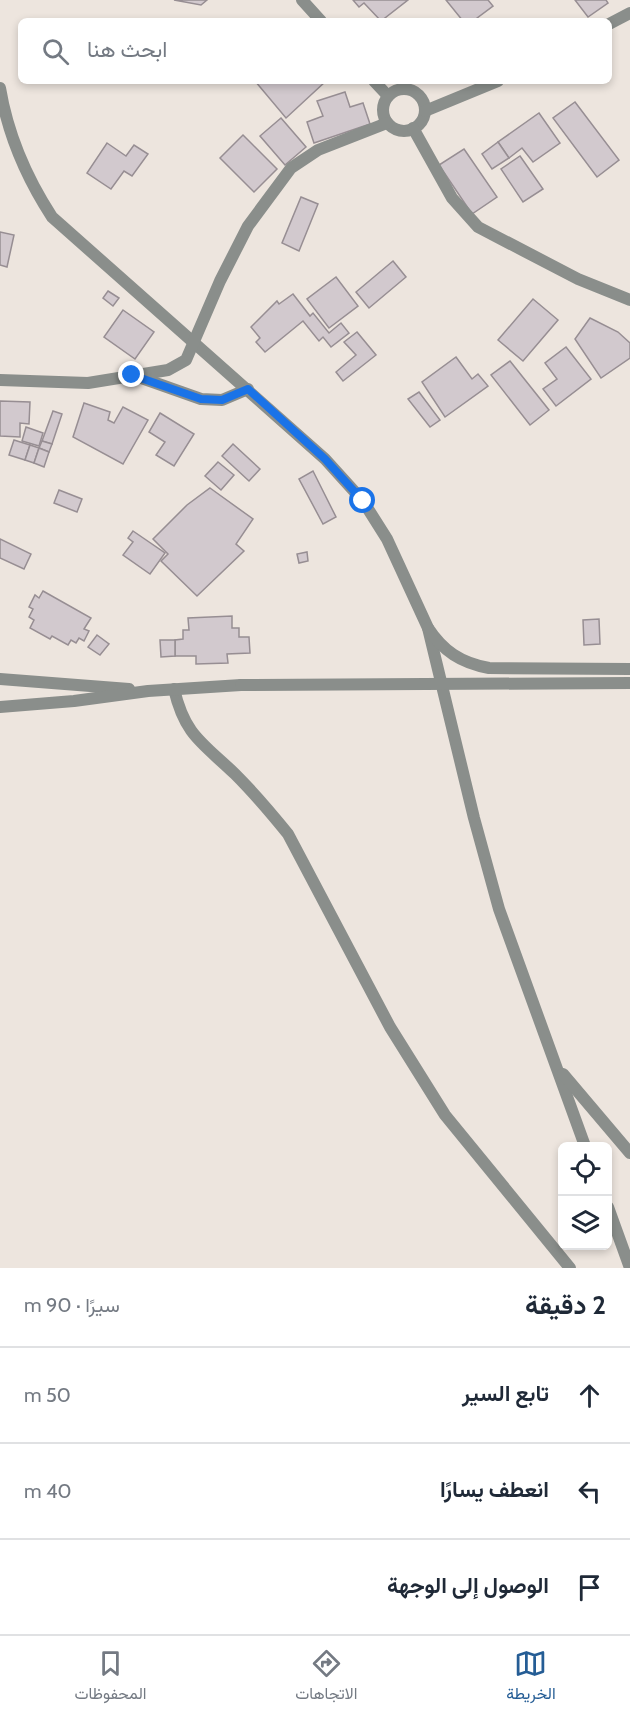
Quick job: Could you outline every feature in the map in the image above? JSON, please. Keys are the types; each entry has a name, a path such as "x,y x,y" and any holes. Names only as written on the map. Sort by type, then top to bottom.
{"street":[{"path":"302,0 318,18"},
{"path":"612,23 630,14"},
{"path":"377,84 388,96"},
{"path":"425,111 491,84"},
{"path":"0,88 6,122 29,182 52,217 194,342 226,374 248,389 325,459 363,501 387,539 428,628 474,818 499,909 584,1142"},
{"path":"401,90 415,92 425,111 419,124 413,128 399,130 387,123 383,109 388,96 401,90"},
{"path":"0,380 88,383 168,370 186,360 220,281 248,226 291,168 318,150 387,123"},
{"path":"413,128 452,198 478,227 579,279 630,300"},
{"path":"132,375 201,399 222,400 248,389"},
{"path":"428,628 447,651 474,665 489,668 630,669"},
{"path":"0,679 148,691"},
{"path":"0,707 74,701 148,691 241,685 630,683"},
{"path":"174,689 184,719 197,740 261,800 288,834 390,1027 445,1115 570,1268"},
{"path":"556,1066 630,1153"},
{"path":"612,1218 630,1268"}],"building":[{"path":"174,0 207,0 201,5"},
{"path":"353,0 408,0 385,18 378,18 364,3 359,7"},
{"path":"446,0 488,0 493,6 477,18 461,18"},
{"path":"575,0 606,0 608,3 588,17"},
{"path":"258,84 323,84 286,118"},
{"path":"345,92 350,107 363,103 370,124 314,143 307,122 323,116 317,101"},
{"path":"575,102 619,160 597,177 553,118"},
{"path":"539,113 560,143 533,162 522,148 509,158 498,142"},
{"path":"281,118 306,147 285,165 260,136"},
{"path":"243,135 277,169 254,192 220,158"},
{"path":"498,142 509,158 492,169 482,154"},
{"path":"107,143 126,156 134,145 148,154 132,176 124,171 111,189 87,173"},
{"path":"464,149 497,197 472,214 439,165"},
{"path":"520,156 543,189 523,202 501,169"},
{"path":"301,197 318,204 299,251 282,243"},
{"path":"0,232 14,235 7,267 0,265"},
{"path":"393,261 406,277 369,308 356,292"},
{"path":"336,277 358,306 329,328 307,299"},
{"path":"108,291 119,298 113,306 103,298"},
{"path":"293,294 310,316 313,313 329,333 341,323 349,333 331,347 323,337 319,341 303,321 265,352 256,342 260,338 251,327 277,301 279,304"},
{"path":"533,299 558,320 523,361 498,340"},
{"path":"123,310 154,332 135,359 104,337"},
{"path":"590,318 618,332 630,343 630,358 601,378 575,339"},
{"path":"357,332 376,355 343,381 336,372 356,355 344,342"},
{"path":"566,347 591,379 556,406 543,389 557,379 545,363"},
{"path":"456,357 472,379 478,374 488,386 445,417 422,382"},
{"path":"510,361 549,410 530,425 491,375"},
{"path":"419,392 440,420 430,427 408,399"},
{"path":"0,401 30,402 29,424 20,423 20,437 0,436"},
{"path":"84,403 110,412 108,420 114,423 123,407 148,420 123,464 73,437"},
{"path":"53,411 62,414 52,444 42,441"},
{"path":"160,413 194,434 174,466 156,455 165,442 149,432"},
{"path":"26,427 43,433 39,446 22,441"},
{"path":"14,440 30,445 25,460 9,455"},
{"path":"42,441 52,444 49,452 39,448"},
{"path":"233,444 260,469 249,481 222,456"},
{"path":"30,445 39,448 34,463 25,460"},
{"path":"39,448 49,452 44,467 34,463"},
{"path":"218,462 234,475 221,490 205,476"},
{"path":"313,471 336,517 323,524 299,479"},
{"path":"210,488 253,519 236,544 244,551 197,596 161,561 168,554 153,539 187,505"},
{"path":"59,490 82,499 77,512 54,503"},
{"path":"133,531 165,553 150,574 123,555 133,542 128,538"},
{"path":"0,539 31,554 24,569 0,558"},
{"path":"307,552 308,561 299,563 297,554"},
{"path":"43,591 91,618 84,629 89,631 84,641 79,638 76,643 71,640 68,645 52,636 50,639 30,628 34,620 29,617 33,609 29,607 35,595 39,598"},
{"path":"232,616 232,628 239,628 239,637 249,637 250,653 227,654 228,663 196,664 196,656 175,656 175,640 183,639 183,630 189,630 188,618"},
{"path":"599,619 600,644 584,645 583,620"},
{"path":"97,635 109,644 100,655 88,647"},
{"path":"160,640 175,640 175,656 161,657"}],"route":[{"path":"132,375 201,399 222,400 248,389 325,459 363,501"}]}
